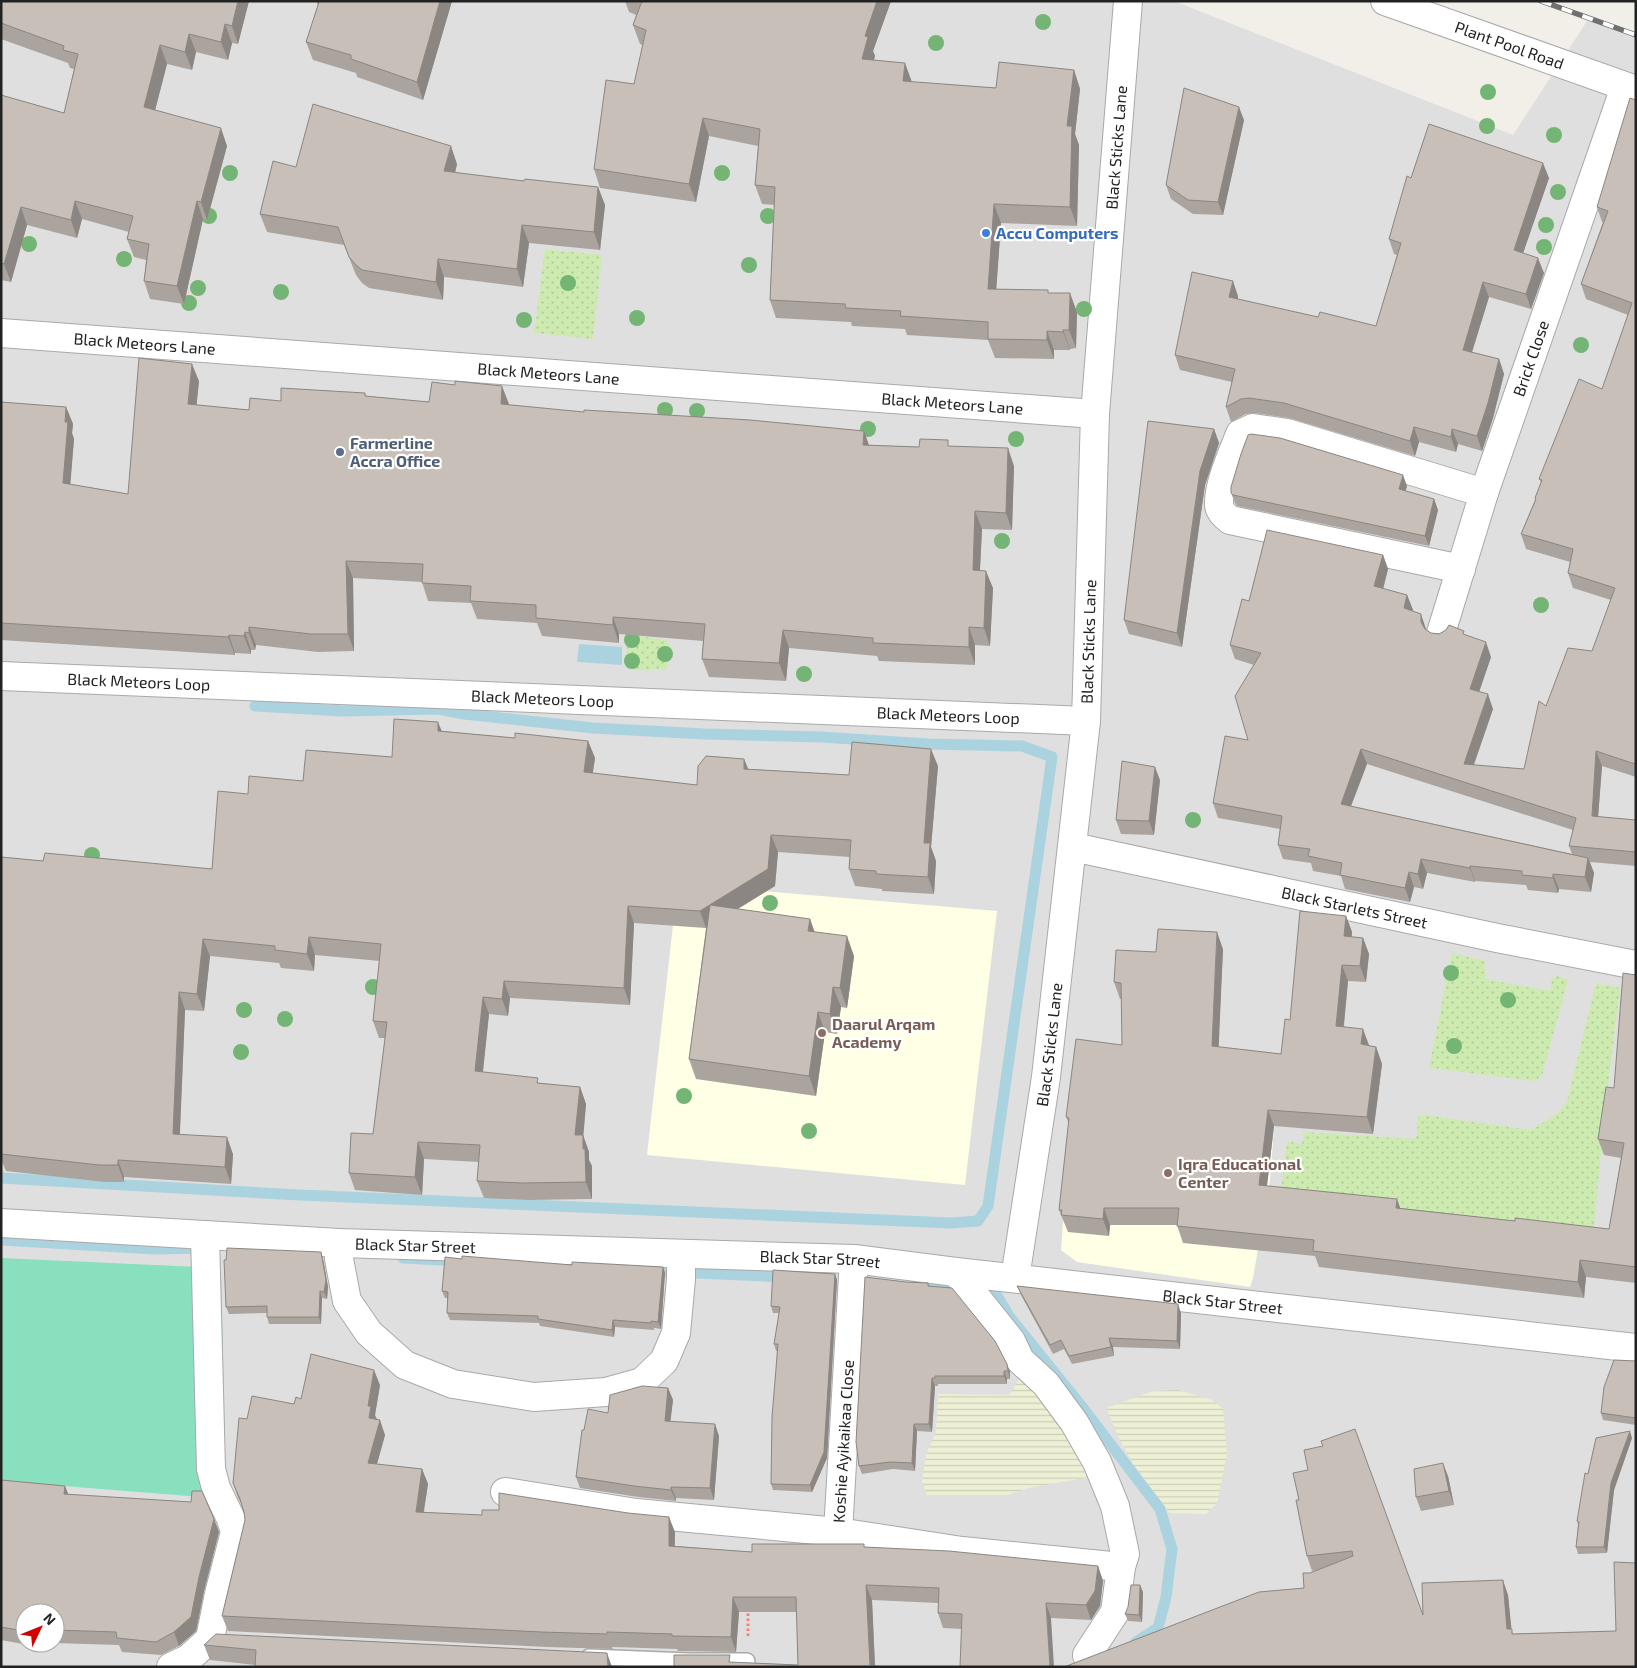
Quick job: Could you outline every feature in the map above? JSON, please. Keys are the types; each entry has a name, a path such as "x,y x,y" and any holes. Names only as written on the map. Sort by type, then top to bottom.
{"street":[{"name":"Black Sticks Lane","path":"1015,1278 1046,1077 1086,721 1095,414 1128,1"},
{"name":"Plant Pool Road","path":"1385,1 1631,89"},
{"name":"Brick Close","path":"1441,633 1484,493 1631,89"},
{"name":"Black Meteors Lane","path":"1,333 1095,414"},
{"path":"1461,569 1230,520 1222,512 1219,504 1224,476 1240,434 1253,428 1287,433 1484,493"},
{"name":"Black Meteors Loop","path":"1,676 1086,721"},
{"name":"Black Starlets Street","path":"1073,847 1487,936 1636,965"},
{"name":"Black Star Street","path":"1,1223 339,1243 854,1259 956,1272 1599,1342 1636,1348"},
{"path":"171,1667 220,1640 219,1594 235,1532 231,1518 216,1488 211,1469 205,1235"},
{"path":"339,1243 338,1259 346,1301 369,1333 405,1365 453,1384 534,1397 606,1392 642,1382 664,1361 676,1333 681,1279 681,1255"},
{"name":"Koshie Ayikaikaa Close","path":"505,1492 636,1513 838,1532 854,1259"},
{"path":"956,1272 1011,1341 1020,1360 1046,1384 1074,1422 1097,1462 1115,1506 1125,1554 1121,1567 1115,1612 1087,1655"},
{"path":"838,1532 962,1551 1121,1567"}],"lane":[{"path":"570,1656 689,1661 747,1661"}],"path":[{"path":"747,1661 748,1602"}],"shaded area":[{"path":"1,1 1174,1 1513,135 1591,15 1636,34 1636,1667 1,1667"},
{"name":"Daarul Arqam Academy","path":"678,881 749,890 997,911 965,1185 647,1155"},
{"name":"Iqra Educational Center","path":"1279,1064 1270,1180 1250,1287 1077,1262 1061,1250 1067,1166"},
{"path":"1022,1375 1040,1390 1092,1470 1084,1478 1028,1488 1008,1495 927,1495 922,1481 926,1454 936,1433 938,1394 1009,1395"},
{"path":"1178,1390 1212,1400 1223,1409 1227,1455 1217,1503 1206,1514 1170,1513 1133,1464 1106,1408 1153,1391"}],"green space":[{"path":"545,249 602,255 593,339 534,333"},
{"path":"631,635 666,640 671,647 666,670 651,669 649,671 627,668 626,653 628,637"},
{"path":"1452,953 1485,961 1485,979 1550,991 1552,978 1558,976 1568,980 1542,1076 1535,1081 1429,1068"},
{"path":"1596,983 1620,988 1593,1235 1280,1200 1287,1141 1302,1144 1304,1132 1414,1139 1417,1135 1418,1116 1431,1116 1531,1130 1558,1113 1567,1101"},
{"path":"1,1258 221,1268 226,1499 1,1481"}],"water":[{"path":"579,644 622,647 622,664 577,662"}],"building":[{"path":"1,1 238,1 232,26 225,24 221,42 189,34 185,52 160,45 144,107 221,128 201,202 197,201 177,286 144,281 149,244 127,239 133,216 75,201 71,220 21,207 4,264 1,263 1,95 64,113 78,54 63,50 64,46 1,23"},
{"path":"316,1 440,1 417,82 351,59 351,55 306,42 319,2"},
{"path":"642,1 877,1 865,36 868,37 862,59 905,63 903,81 996,88 999,62 1074,70 1067,126 1072,126 1070,207 994,204 988,289 1048,290 1048,293 1070,293 1069,330 1063,330 1063,332 1047,331 1047,340 988,339 988,322 900,316 901,311 846,308 845,304 770,300 775,187 755,185 760,129 703,118 689,184 594,169 606,80 634,84 646,30 633,25"},
{"path":"1184,88 1239,107 1218,202 1188,200 1166,185"},
{"path":"1630,98 1636,100 1636,764 1596,751 1592,816 1636,820 1636,852 1569,846 1576,818 1361,749 1341,804 1588,858 1585,877 1553,874 1553,878 1522,875 1522,871 1470,866 1470,868 1421,859 1418,874 1409,872 1405,888 1340,875 1342,863 1308,856 1310,849 1278,845 1282,816 1213,803 1225,736 1248,740 1235,696 1261,653 1230,645 1242,599 1249,601 1267,530 1383,555 1374,586 1407,595 1404,608 1421,614 1421,622 1425,629 1431,633 1439,634 1446,630 1449,625 1464,631 1463,634 1486,642 1470,689 1488,694 1464,764 1524,769 1539,701 1546,706 1568,648 1592,651 1615,588 1568,573 1573,549 1521,534 1536,499 1542,480 1539,479 1579,379 1602,389 1632,303 1581,284 1608,211 1597,207"},
{"path":"313,104 451,146 444,171 524,181 525,179 598,187 594,232 522,225 517,269 438,259 436,282 362,270 349,257 338,227 260,214 273,161 296,167"},
{"path":"1429,124 1543,163 1514,250 1538,258 1526,294 1483,282 1463,350 1499,359 1488,403 1477,436 1452,429 1451,437 1414,427 1410,441 1284,403 1249,398 1241,399 1226,407 1235,369 1175,355 1192,272 1233,281 1229,297 1318,317 1320,312 1376,326 1401,243 1389,239 1407,176 1411,178"},
{"path":"139,358 192,364 188,404 249,410 250,398 281,401 281,388 365,393 365,396 429,402 432,382 455,385 455,381 502,386 501,404 584,412 584,410 750,420 864,431 863,445 919,447 920,439 948,440 948,446 1008,448 1006,513 975,511 973,570 986,571 984,628 969,627 969,647 873,643 873,638 783,630 779,663 702,659 705,624 613,617 613,625 536,618 536,605 470,601 471,586 422,583 423,564 346,561 348,634 311,634 249,627 249,633 245,632 244,636 229,635 228,637 1,623 1,402 66,407 65,422 68,422 63,483 128,494"},
{"path":"1148,421 1214,429 1200,471 1177,633 1124,620"},
{"path":"1248,435 1280,438 1403,475 1399,489 1434,499 1425,536 1233,495 1231,487"},
{"path":"394,719 438,722 438,731 515,738 515,733 588,741 584,772 697,785 698,766 706,756 744,759 744,769 849,775 852,742 931,749 924,843 930,843 928,877 876,874 876,871 849,869 851,840 771,835 768,869 700,911 628,906 624,988 504,981 502,999 483,997 475,1071 538,1078 537,1083 580,1087 575,1135 583,1135 586,1182 523,1183 477,1181 480,1145 418,1142 415,1177 349,1173 351,1133 373,1134 387,1022 373,1021 381,944 309,937 307,954 275,950 275,946 203,939 197,994 179,992 173,1134 227,1137 225,1167 118,1160 118,1165 99,1165 1,1154 1,857 43,861 45,853 212,869 218,791 248,794 249,776 303,781 306,750 392,757"},
{"path":"1122,761 1155,767 1149,821 1116,820"},
{"path":"710,905 810,919 808,931 847,936 840,988 833,987 830,1014 818,1012 809,1076 689,1059"},
{"path":"1300,911 1346,916 1344,936 1363,938 1360,966 1342,965 1336,1026 1363,1029 1361,1044 1376,1047 1367,1117 1268,1110 1259,1185 1397,1199 1396,1208 1515,1221 1515,1218 1609,1229 1624,1143 1598,1139 1606,1087 1614,1088 1623,973 1636,975 1636,1267 1580,1260 1578,1282 1313,1251 1314,1240 1177,1226 1179,1208 1104,1208 1103,1219 1061,1215 1062,1210 1059,1210 1069,1118 1066,1117 1076,1039 1122,1045 1121,983 1114,982 1116,950 1156,952 1158,929 1217,932 1212,1046 1281,1054 1285,1019 1290,1020"},
{"path":"227,1248 321,1252 326,1280 324,1292 320,1291 319,1317 267,1317 267,1306 226,1307 224,1260 226,1260"},
{"path":"462,1256 572,1265 572,1262 663,1267 658,1322 613,1320 612,1330 538,1319 538,1316 447,1313 448,1292 442,1291 445,1257 462,1259"},
{"path":"773,1270 835,1274 824,1452 810,1485 771,1484 772,1417 778,1344 774,1344 780,1307 771,1306"},
{"path":"865,1277 928,1283 928,1286 952,1288 995,1341 1007,1364 1008,1371 1004,1371 1004,1376 935,1376 935,1378 932,1378 929,1424 914,1424 912,1463 890,1462 859,1466 856,1442"},
{"path":"1017,1286 1178,1304 1177,1341 1109,1338 1111,1347 1069,1356 1061,1340 1050,1345"},
{"path":"311,1354 374,1370 368,1406 371,1406 369,1418 380,1420 368,1463 422,1469 416,1512 482,1515 482,1510 499,1510 499,1493 628,1513 669,1517 669,1546 752,1552 752,1544 864,1544 864,1547 949,1551 1098,1566 1095,1591 1086,1605 1046,1603 1050,1667 960,1667 962,1614 938,1613 939,1588 866,1585 870,1665 875,1665 875,1667 674,1667 674,1655 730,1655 729,1662 798,1665 796,1597 733,1597 731,1637 607,1632 607,1634 541,1632 222,1616 245,1520 240,1499 233,1483 239,1418 247,1419 252,1396 294,1404 296,1397 301,1399"},
{"path":"1614,1360 1636,1361 1636,1418 1601,1413 1604,1387"},
{"path":"642,1386 668,1388 665,1421 715,1424 710,1488 671,1487 671,1490 576,1477 582,1430 584,1430 588,1409 608,1413 610,1395"},
{"path":"1355,1429 1423,1615 1422,1583 1503,1580 1507,1629 1512,1629 1512,1634 1616,1631 1614,1562 1636,1563 1636,1667 1064,1667 1259,1592 1304,1588 1303,1573 1310,1573 1353,1556 1352,1551 1307,1556 1296,1500 1299,1500 1293,1473 1308,1470 1304,1450 1323,1446 1321,1441"},
{"path":"1630,1431 1611,1483 1604,1547 1576,1547 1579,1522 1577,1521 1585,1473 1588,1474 1596,1438"},
{"path":"1443,1463 1449,1491 1416,1497 1414,1469"},
{"path":"1,1480 65,1486 64,1494 191,1502 192,1491 202,1491 214,1519 191,1617 174,1632 156,1642 117,1638 116,1632 65,1630 65,1603 15,1603 15,1629 1,1627"},
{"path":"1131,1585 1140,1585 1139,1615 1125,1614 1128,1607"},
{"path":"216,1634 607,1653 608,1667 255,1667 256,1650 204,1645"}],"waterway":[{"path":"1,1178 300,1195 951,1223 978,1221 988,1206 1052,757 1022,746 928,744 821,737 705,734 593,728 464,714 438,709 343,711 255,706"},
{"path":"1,1240 154,1249 204,1248"},
{"path":"403,1258 459,1261"},
{"path":"650,1271 786,1277"},
{"path":"914,1283 963,1287"},
{"path":"979,1288 993,1289 1009,1316 1083,1408 1160,1509 1172,1549 1166,1597 1158,1628 1136,1642"}],"railway":[{"path":"1541,1 1636,35"}],"place":[{"name":"Accu Computers","path":"986,233"},
{"name":"Farmerline Accra Office","path":"340,452"},
{"name":"Daarul Arqam Academy","path":"822,1033"},
{"name":"Iqra Educational Center","path":"1168,1173"}]}
